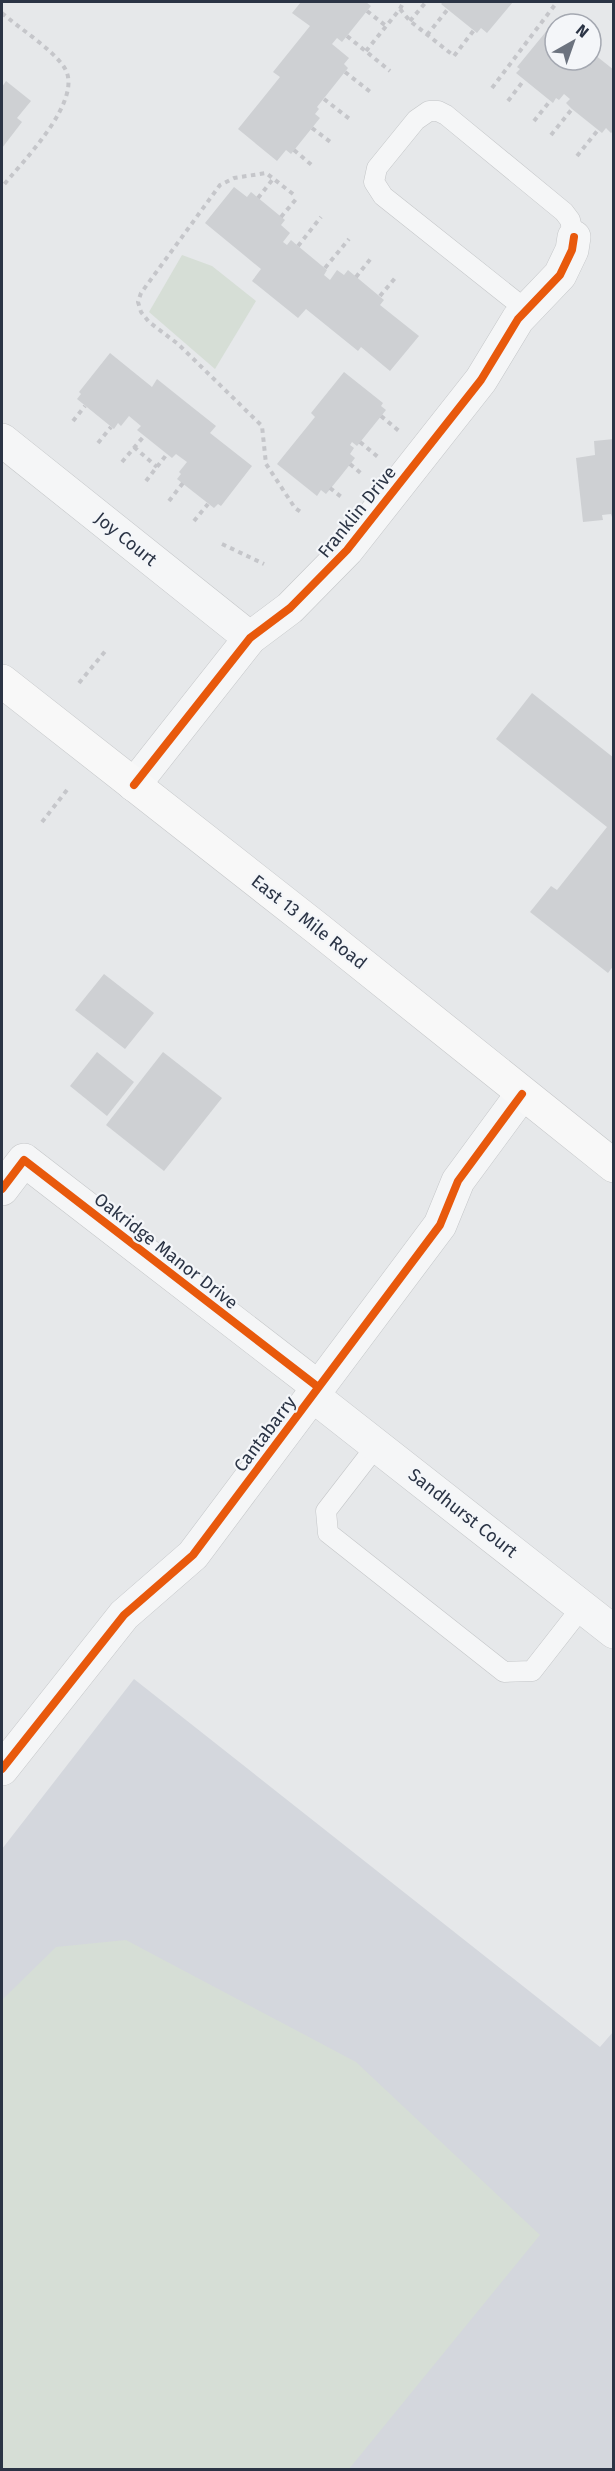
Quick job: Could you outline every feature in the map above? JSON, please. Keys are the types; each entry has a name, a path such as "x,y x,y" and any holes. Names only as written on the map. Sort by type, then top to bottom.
{"main road":[{"name":"East 13 Mile Road","path":"2,681 318,929 614,1166"}],"street":[{"name":"Franklin Drive","path":"134,785 250,638 302,597 347,550 481,380 525,309 560,275 572,250 574,237"},
{"name":"Joy Court","path":"2,440 250,638"},
{"name":"Cantabarry","path":"2,1769 124,1615 193,1555 440,1225 458,1181 522,1094"},
{"name":"Oakridge Manor Drive","path":"6,1173 24,1160 315,1391"},
{"name":"Sandhurst Court","path":"315,1391 377,1445 614,1632"}],"lane":[{"path":"525,309 383,196 374,182 377,168 416,120 429,111 438,111 446,115 564,212 570,220 574,237"},
{"path":"377,1445 326,1511 328,1533 504,1672 532,1671 582,1607"}],"path":[{"path":"366,51 400,9 402,5 399,2"},
{"path":"410,21 426,2"},
{"path":"492,88 557,2"},
{"path":"400,9 410,21 454,56 474,30"},
{"path":"427,35 448,9"},
{"path":"367,11 386,26"},
{"path":"2,13 54,56 66,69 69,84 66,100 57,116 2,188"},
{"path":"347,36 390,71"},
{"path":"345,72 373,94"},
{"path":"508,100 524,80"},
{"path":"324,99 351,120"},
{"path":"534,121 550,101"},
{"path":"551,135 573,109"},
{"path":"312,128 333,144"},
{"path":"577,156 598,130"},
{"path":"294,150 314,167"},
{"path":"293,194 266,173 234,178 220,185 141,293 138,302 141,312 149,322 178,344 257,419 262,426 266,464 295,508 302,513"},
{"path":"258,198 273,178"},
{"path":"281,217 297,198"},
{"path":"298,246 321,217"},
{"path":"326,268 349,239"},
{"path":"356,277 372,257"},
{"path":"380,296 396,277"},
{"path":"72,421 85,406"},
{"path":"381,416 402,434"},
{"path":"98,443 111,427"},
{"path":"122,462 144,436"},
{"path":"360,442 381,459"},
{"path":"134,447 157,467"},
{"path":"146,481 167,454"},
{"path":"169,501 183,483"},
{"path":"194,521 208,504"},
{"path":"222,544 264,564"},
{"path":"79,683 107,649"},
{"path":"42,822 68,790"}],"shaded area":[{"path":"182,255 212,266 256,301 215,369 149,312"},
{"path":"134,1679 600,2047 613,2032 613,2469 2,2469 2,1849"},
{"path":"126,1940 356,2062 540,2235 349,2469 2,2469 2,2000 56,1947"}],"building":[{"path":"301,2 366,2 371,6 342,42 337,38 332,44 349,58 344,64 348,68 317,107 319,109 315,114 320,118 291,154 286,150 277,161 238,129 280,77 273,72 310,26 292,13"},
{"path":"443,2 513,2 487,33 481,28 477,33 441,4"},
{"path":"543,35 543,72 603,72 603,61 614,70 614,130 611,133 606,128 602,133 566,103 570,99 564,94 559,100 556,98 553,103 516,73 520,69 517,67"},
{"path":"6,81 31,101 17,118 22,122 2,148 2,87"},
{"path":"234,187 247,197 251,192 285,220 281,225 290,233 283,242 287,245 291,240 327,270 324,275 330,280 337,270 344,275 348,270 384,300 380,305 419,336 390,371 361,347 358,351 306,309 298,318 252,281 261,269 205,223"},
{"path":"110,353 152,387 157,379 216,426 210,433 252,466 221,506 218,504 214,508 177,479 181,474 179,472 187,462 176,454 172,458 137,430 141,426 129,416 121,426 118,423 114,429 77,399 81,394 79,392"},
{"path":"344,372 383,403 381,406 386,410 357,446 352,442 350,445 354,448 350,454 355,458 326,494 321,490 317,496 277,464 315,417 311,413"},
{"path":"614,439 614,523 611,514 602,515 603,520 583,522 576,458 595,455 594,441"},
{"path":"532,693 614,758 614,965 608,973 530,912 551,886 557,890 607,827 496,739"},
{"path":"104,974 154,1013 125,1049 75,1010"},
{"path":"97,1052 134,1082 107,1116 70,1086"},
{"path":"163,1052 222,1098 164,1171 106,1125"}],"cycle path":[{"path":"134,785 250,638 290,608 347,550 481,380 518,319 560,275 572,250 574,237"},
{"path":"2,1769 124,1615 193,1555 440,1225 458,1181 522,1094"},
{"path":"2,1189 24,1160 318,1387"}]}
